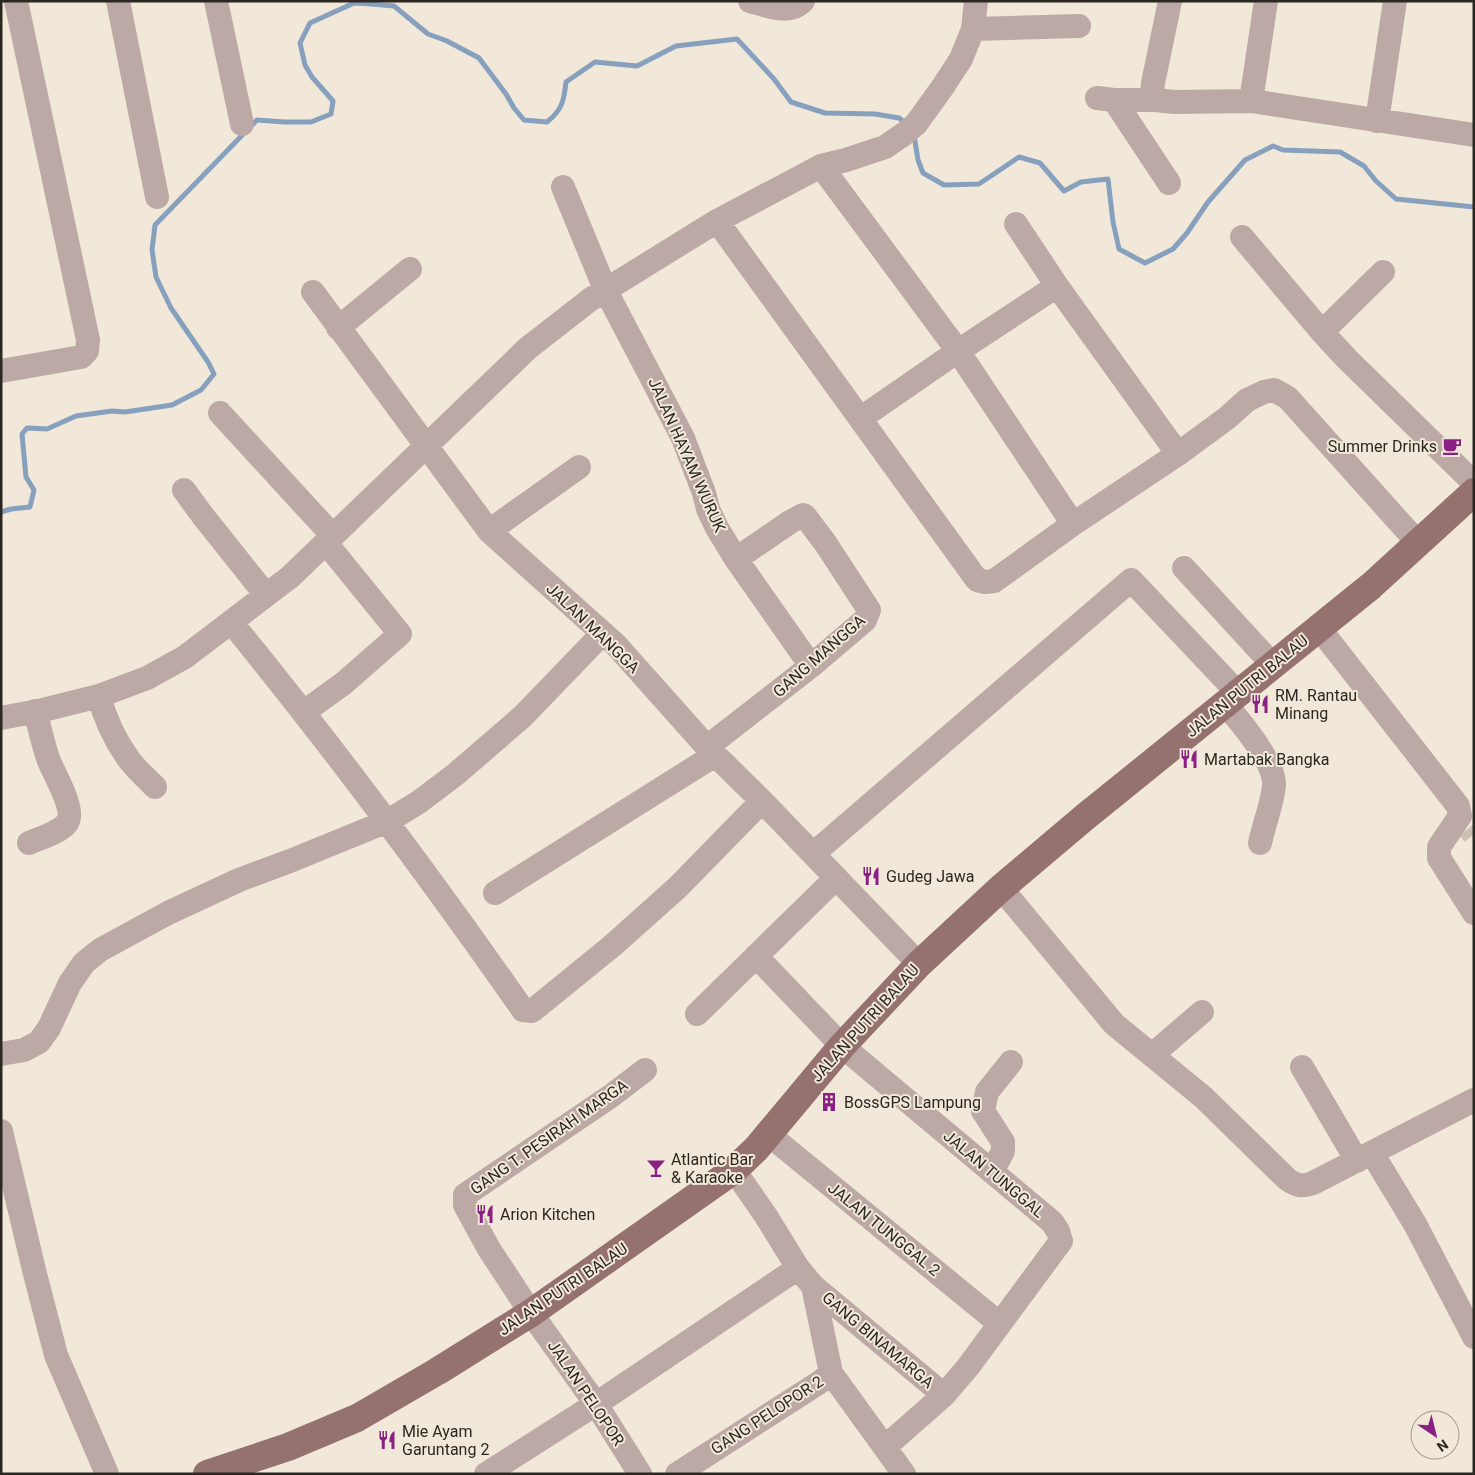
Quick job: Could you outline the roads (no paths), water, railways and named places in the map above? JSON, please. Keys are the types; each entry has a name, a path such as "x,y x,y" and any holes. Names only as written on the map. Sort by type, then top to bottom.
{"main road":[{"name":"JALAN PUTRI BALAU","path":"207,1474 288,1447 357,1418 438,1371 531,1312 734,1170 768,1134 842,1046 919,964 1001,888 1085,817 1371,586 1474,492"}],"street":[{"path":"1,371 81,357 87,351 88,340 16,1"},
{"path":"118,1 157,197"},
{"path":"216,1 242,124"},
{"path":"750,1 780,9 799,6 803,1"},
{"path":"1,718 99,696 155,674 185,657 290,577 528,348 605,289 717,221 821,166 884,147 910,129 942,88 960,59 973,29 976,1"},
{"path":"1155,100 1152,94 1153,83 1170,1"},
{"path":"1251,101 1266,1"},
{"path":"1377,121 1395,1"},
{"path":"973,29 1079,26"},
{"path":"1169,183 1106,99 1176,102 1251,101 1474,135"},
{"path":"821,166 958,351 1073,524"},
{"name":"JALAN HAYAM WURUK","path":"563,187 605,289 683,438 708,508 736,559 811,666"},
{"path":"717,221 977,580 985,582 994,581 1073,524 1178,454 1227,418 1247,400 1264,392 1274,390 1288,398 1419,544"},
{"path":"1016,224 1057,286 1178,454"},
{"path":"1242,237 1322,332 1354,366 1474,483"},
{"path":"338,328 410,269"},
{"path":"1322,332 1384,272"},
{"path":"861,418 1057,286"},
{"name":"JALAN MANGGA","path":"313,292 489,531 616,645 711,751 762,801 919,964"},
{"path":"220,413 330,540 400,634 344,683 304,712"},
{"path":"489,531 579,467"},
{"path":"184,490 266,596"},
{"name":"GANG MANGGA","path":"495,893 711,751 865,620 868,615 869,610 859,593 808,518 803,515 736,559"},
{"path":"1184,568 1273,664"},
{"path":"813,854 1131,580 1232,698 1251,736 1268,764 1274,784 1260,843"},
{"path":"232,622 388,822 524,1010 532,1011 671,893 762,801"},
{"path":"1319,628 1458,806 1464,822 1439,847 1439,858 1474,913"},
{"path":"1,1054 24,1050 38,1042 49,1028 70,983 84,963 100,950 168,913 238,880 388,822 419,802 456,774 523,716 602,633"},
{"path":"99,696 104,714 123,750 131,763 155,787"},
{"path":"29,843 60,829 67,823 70,816 66,801 49,760 35,711"},
{"path":"697,1014 836,878"},
{"path":"1001,888 1114,1024 1203,1097 1287,1179 1298,1186 1306,1186 1313,1183 1472,1104"},
{"name":"JALAN TUNGGAL","path":"756,956 842,1046 1052,1222 1058,1231 1061,1241 1000,1324"},
{"path":"1152,1055 1202,1012"},
{"path":"992,1172 1003,1151 1002,1142 983,1111 987,1092 1011,1062"},
{"path":"1302,1067 1364,1157 1415,1224 1474,1337"},
{"name":"GANG T. PESIRAH MARGA","path":"531,1312 475,1224 465,1205 465,1195 611,1096 645,1070"},
{"path":"1,1131 56,1355 107,1474"},
{"name":"JALAN TUNGGAL 2","path":"768,1134 1000,1324"},
{"name":"GANG BINAMARGA","path":"734,1170 766,1216 798,1268 813,1286 944,1395"},
{"path":"486,1474 596,1404 798,1268"},
{"path":"813,1286 831,1373 904,1474"},
{"name":"JALAN PELOPOR","path":"531,1312 596,1404 640,1474"},
{"path":"885,1448 944,1395 1000,1324"},
{"name":"GANG PELOPOR 2","path":"677,1474 831,1373"}],"waterway":[{"path":"1,512 30,507 34,490 26,477 22,434 27,428 47,429 76,416 112,411 125,412 172,405 201,390 214,374 208,362 171,308 156,277 152,250 155,225 257,120 311,122 331,114 333,101 312,77 305,65 300,43 310,23 354,3 394,6 428,34 447,41 479,58 524,120 547,122 561,105 566,82 595,62 637,66 676,46 737,39 774,79 791,102 825,113 875,114 899,118 907,124"},
{"path":"914,135 918,160 923,173 944,185 979,184 1019,157 1040,163 1064,191 1081,182 1108,179 1113,222 1119,249 1145,263 1173,249 1187,233 1208,202 1245,160 1273,146 1283,150 1340,152 1364,166 1376,181 1396,199 1474,207"}],"tunnel":[{"path":"1469,828 1474,834"}],"place":[{"name":"Summer Drinks","path":"1452,446"},
{"name":"RM. Rantau Minang","path":"1260,704"},
{"name":"Martabak Bangka","path":"1189,759"},
{"name":"Gudeg Jawa","path":"871,876"},
{"name":"BossGPS Lampung","path":"829,1102"},
{"name":"Atlantic Bar & Karaoke","path":"656,1168"},
{"name":"Arion Kitchen","path":"485,1214"},
{"name":"Mie Ayam Garuntang 2","path":"387,1440"}]}
